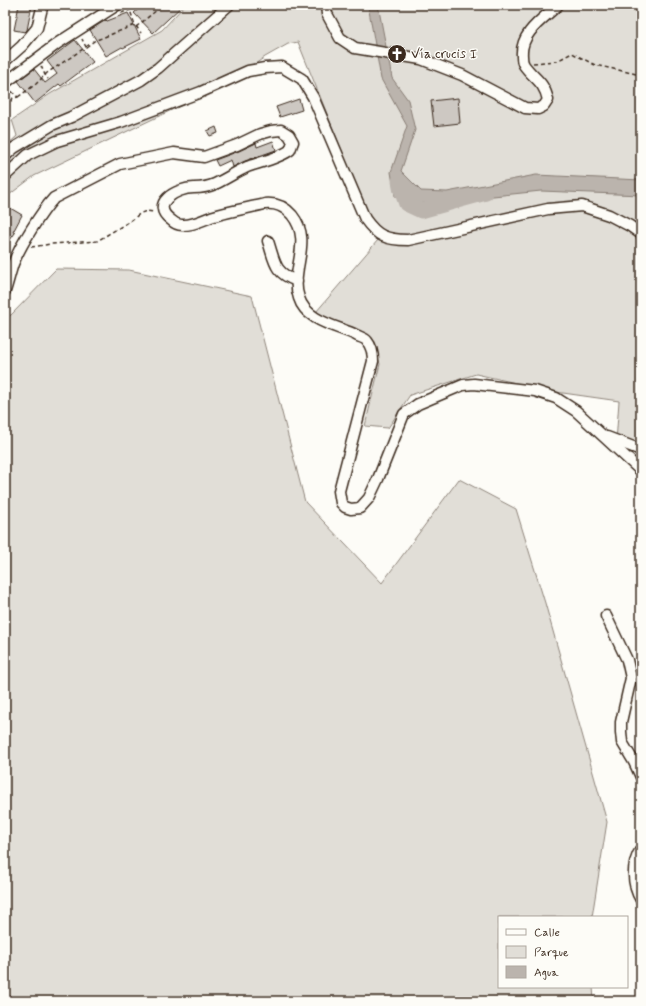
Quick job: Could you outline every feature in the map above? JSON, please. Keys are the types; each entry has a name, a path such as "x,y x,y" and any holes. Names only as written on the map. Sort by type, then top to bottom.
{"street":[{"path":"8,56 37,28 42,8 40,5"},
{"path":"6,85 58,43 117,5"},
{"path":"5,156 14,148 52,124 71,117 141,80 158,68 229,5"},
{"path":"326,5 327,14 340,38 355,48 421,60 462,75 525,108 538,109 544,106 548,100 546,91 541,83 523,63 521,48 527,33 558,5"},
{"path":"5,176 28,155 56,141 122,122 200,92 248,71 282,67 302,79 313,97 364,219 381,236 393,240 408,240 548,209 582,206 609,215 630,226 641,234"},
{"path":"5,291 14,263 21,249 47,206 54,198 120,164 174,154 204,157 237,145 260,134 281,130 289,135 293,142 290,150 247,167 215,184 200,188 190,188 176,191 167,198 163,206 164,212 169,219 176,224 182,225 192,224 215,216 264,204 280,205 288,210 299,227 302,238 297,281 298,297 303,307 327,324 366,340 373,352 373,361 339,490 340,503 351,509 360,508 368,498 378,479 404,414 418,404 463,385 494,385 535,391 556,398 576,411 641,471"},
{"path":"268,241 277,270 288,278 297,281"},
{"path":"603,436 641,450"},
{"path":"606,616 627,660 631,678 621,722 621,732 622,742 634,762 641,778"},
{"path":"641,849 636,856 634,884 641,900"}],"path":[{"path":"5,103 10,103 13,98 18,97 36,84 45,75 94,41 136,26 163,5"},
{"path":"130,10 140,33"},
{"path":"80,36 86,48"},
{"path":"523,63 558,61 572,53 595,65 641,75"},
{"path":"39,63 48,79"},
{"path":"6,85 18,97"},
{"path":"21,249 51,244 97,241 141,213 147,211 164,212"}],"green space":[{"path":"185,5 641,5 641,464 616,442 619,401 556,392 476,374 410,395 388,428 365,426 380,364 373,340 316,312 378,240 298,42 288,44 265,57 228,83 34,176 5,198 5,147 17,136 12,120 50,94 162,30"},
{"path":"56,269 129,270 252,296 305,502 382,583 459,479 516,509 545,603 607,822 592,916 498,916 498,988 593,988 594,1001 5,1001 5,317 11,315"}],"water":[{"path":"368,5 378,5 392,78 408,100 415,130 401,171 421,191 447,192 536,175 641,180 641,195 541,191 417,204 395,196 391,172 407,126 381,79"}],"building":[{"path":"19,5 32,5 27,30 25,32 14,30"},
{"path":"143,5 183,5 153,33 134,13"},
{"path":"128,13 141,39 106,56 90,30 106,20 107,21"},
{"path":"75,40 93,62 61,86 59,84 35,103 18,81 34,69 45,83 57,74 47,61"},
{"path":"458,98 460,123 434,126 431,101"},
{"path":"299,99 302,110 280,117 276,107"},
{"path":"216,127 218,133 210,136 207,131"},
{"path":"273,141 276,150 233,167 231,160 218,166 215,160 256,143 257,147"},
{"path":"5,205 22,215 13,232 15,233 5,247"}],"waterway":[{"path":"399,181 406,204 421,211 486,193"}],"place":[{"name":"Vía crucis I","path":"397,54"}]}
